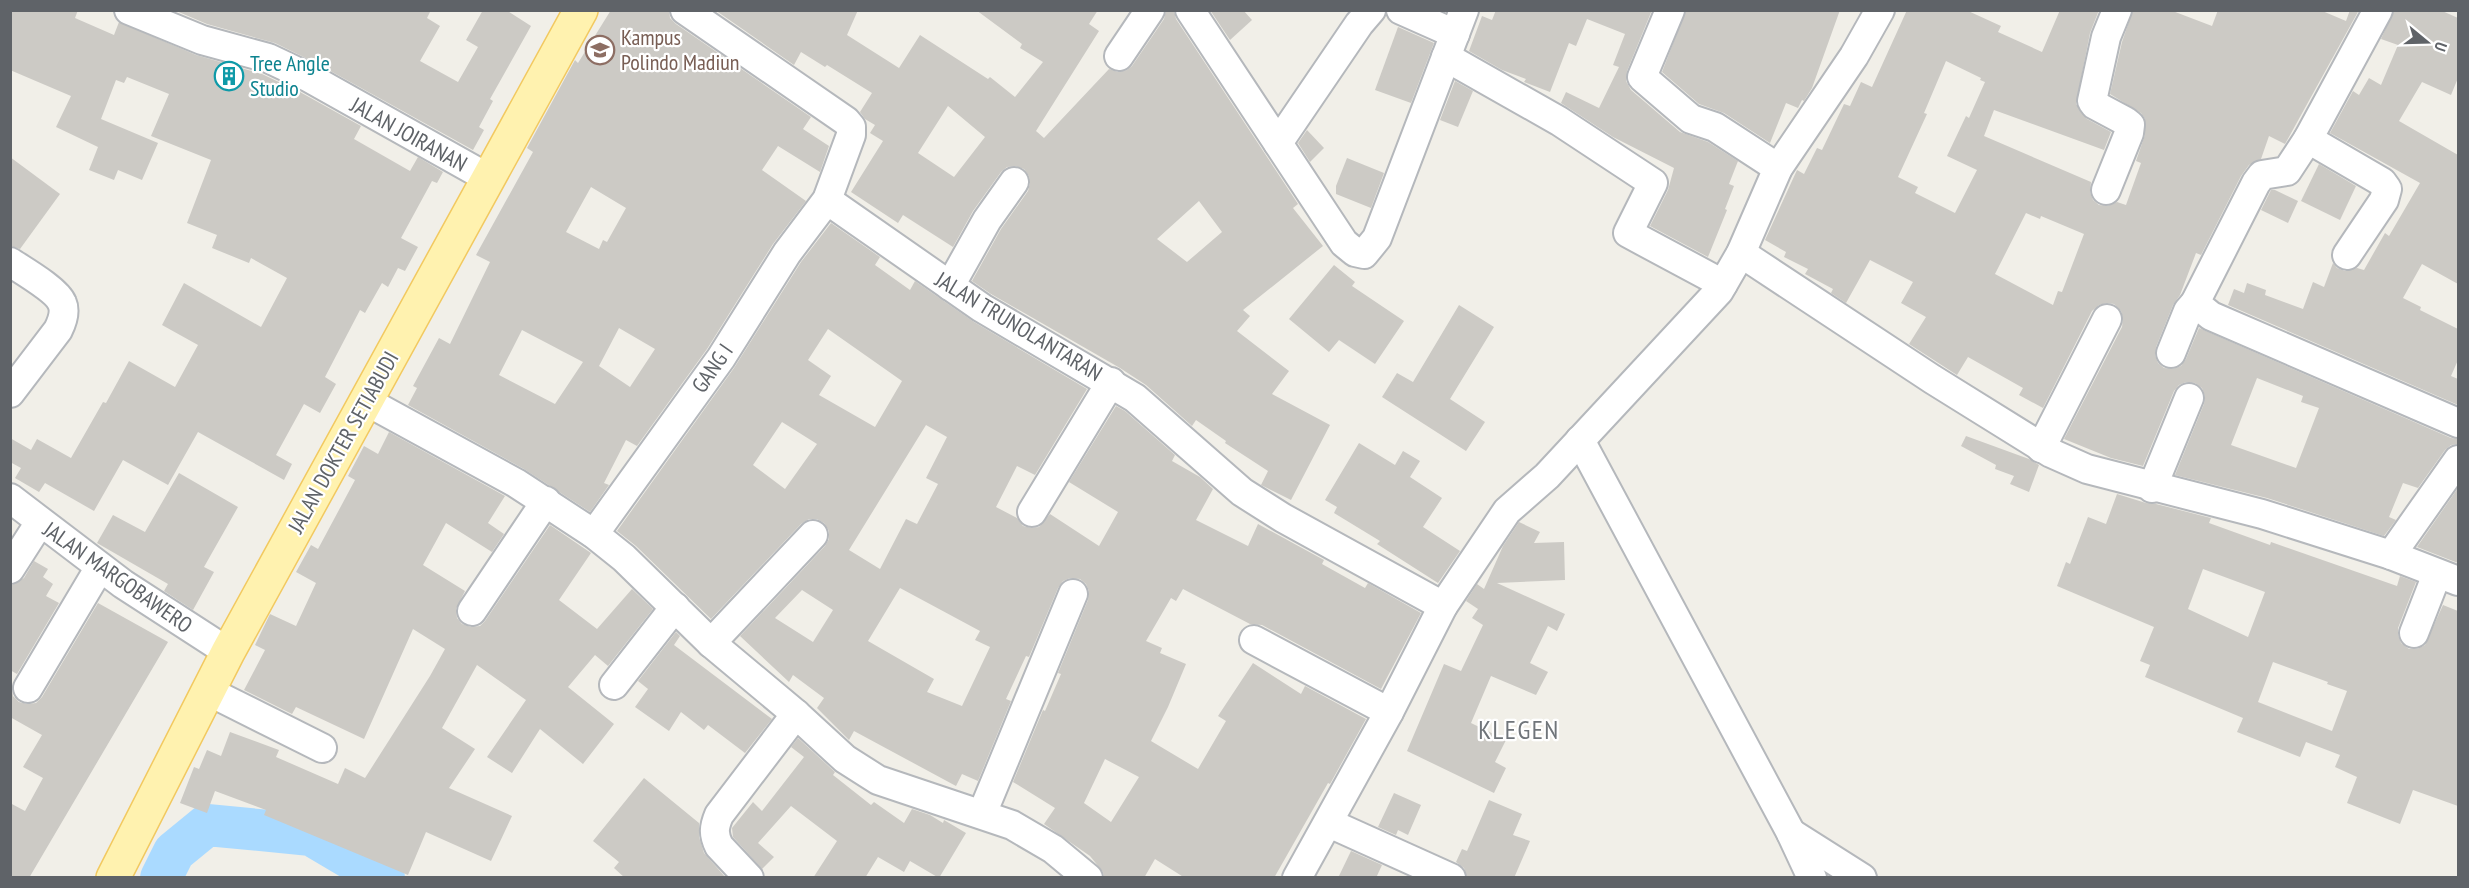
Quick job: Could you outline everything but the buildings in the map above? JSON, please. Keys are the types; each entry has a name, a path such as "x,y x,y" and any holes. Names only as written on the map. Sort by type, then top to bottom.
{"main road":[{"name":"JALAN DOKTER SETIABUDI","path":"113,878 228,652 581,10"}],"street":[{"name":"JALAN JOIRANAN","path":"129,10 202,40 268,58 308,77 488,178"},
{"path":"685,10 846,122 851,128 848,147 827,200"},
{"path":"1119,56 1150,10"},
{"path":"1190,10 1344,243 1355,252 1364,254 1377,238 1455,34"},
{"path":"1278,143 1359,24 1371,10"},
{"path":"1401,10 1455,34 1559,121 1653,183 1628,233 1723,284"},
{"path":"1670,10 1642,77 1691,119 1715,127 1778,168"},
{"path":"1297,878 1329,824 1443,606 1507,511 1547,476 1723,284 1741,253 1778,168 1854,56 1880,10"},
{"path":"2106,190 2129,133 2130,125 2092,101 2106,37 2117,10"},
{"path":"2171,353 2188,311 2195,303 2256,183 2262,175 2287,171 2308,140 2378,10"},
{"path":"2308,140 2382,182 2387,189 2384,200 2347,255"},
{"path":"950,286 987,220 1014,182"},
{"name":"JALAN TRUNOLANTARAN","path":"827,200 992,314 1135,398 1242,492 1283,518 1443,606"},
{"name":"GANG I","path":"594,534 721,358 787,254 827,200"},
{"path":"1741,253 2041,448 2087,469 2152,488 2262,514 2391,555 2448,577 2414,633"},
{"path":"10,262 57,296 63,304 63,319 58,330 10,393"},
{"path":"2195,303 2211,316 2458,423"},
{"path":"2041,448 2107,319"},
{"path":"1032,512 1111,382"},
{"path":"2152,488 2189,398"},
{"path":"366,401 546,501 594,534 624,558 711,642 845,759 878,780 982,814 1032,835 1088,878"},
{"path":"1580,440 1791,833 1812,878"},
{"path":"2391,555 2458,460"},
{"name":"JALAN MARGOBAWERO","path":"10,498 100,567 228,652"},
{"path":"472,611 546,501"},
{"path":"10,569 40,522"},
{"path":"711,642 813,535"},
{"path":"28,688 100,567"},
{"path":"982,814 1074,594"},
{"path":"614,685 675,607"},
{"path":"1254,640 1389,712"},
{"path":"208,691 322,748"},
{"path":"749,878 719,846 716,840 715,825 719,815 796,714"},
{"path":"1329,824 1451,878"},
{"path":"1791,833 1862,878"}],"waterway":[{"path":"161,878 174,852 207,825 311,835 384,878"}],"place":[{"name":"Kampus Polindo Madiun","path":"600,50"},
{"name":"Tree Angle Studio","path":"229,76"}],"district":[{"name":"KLEGEN","path":"1519,730"}]}
